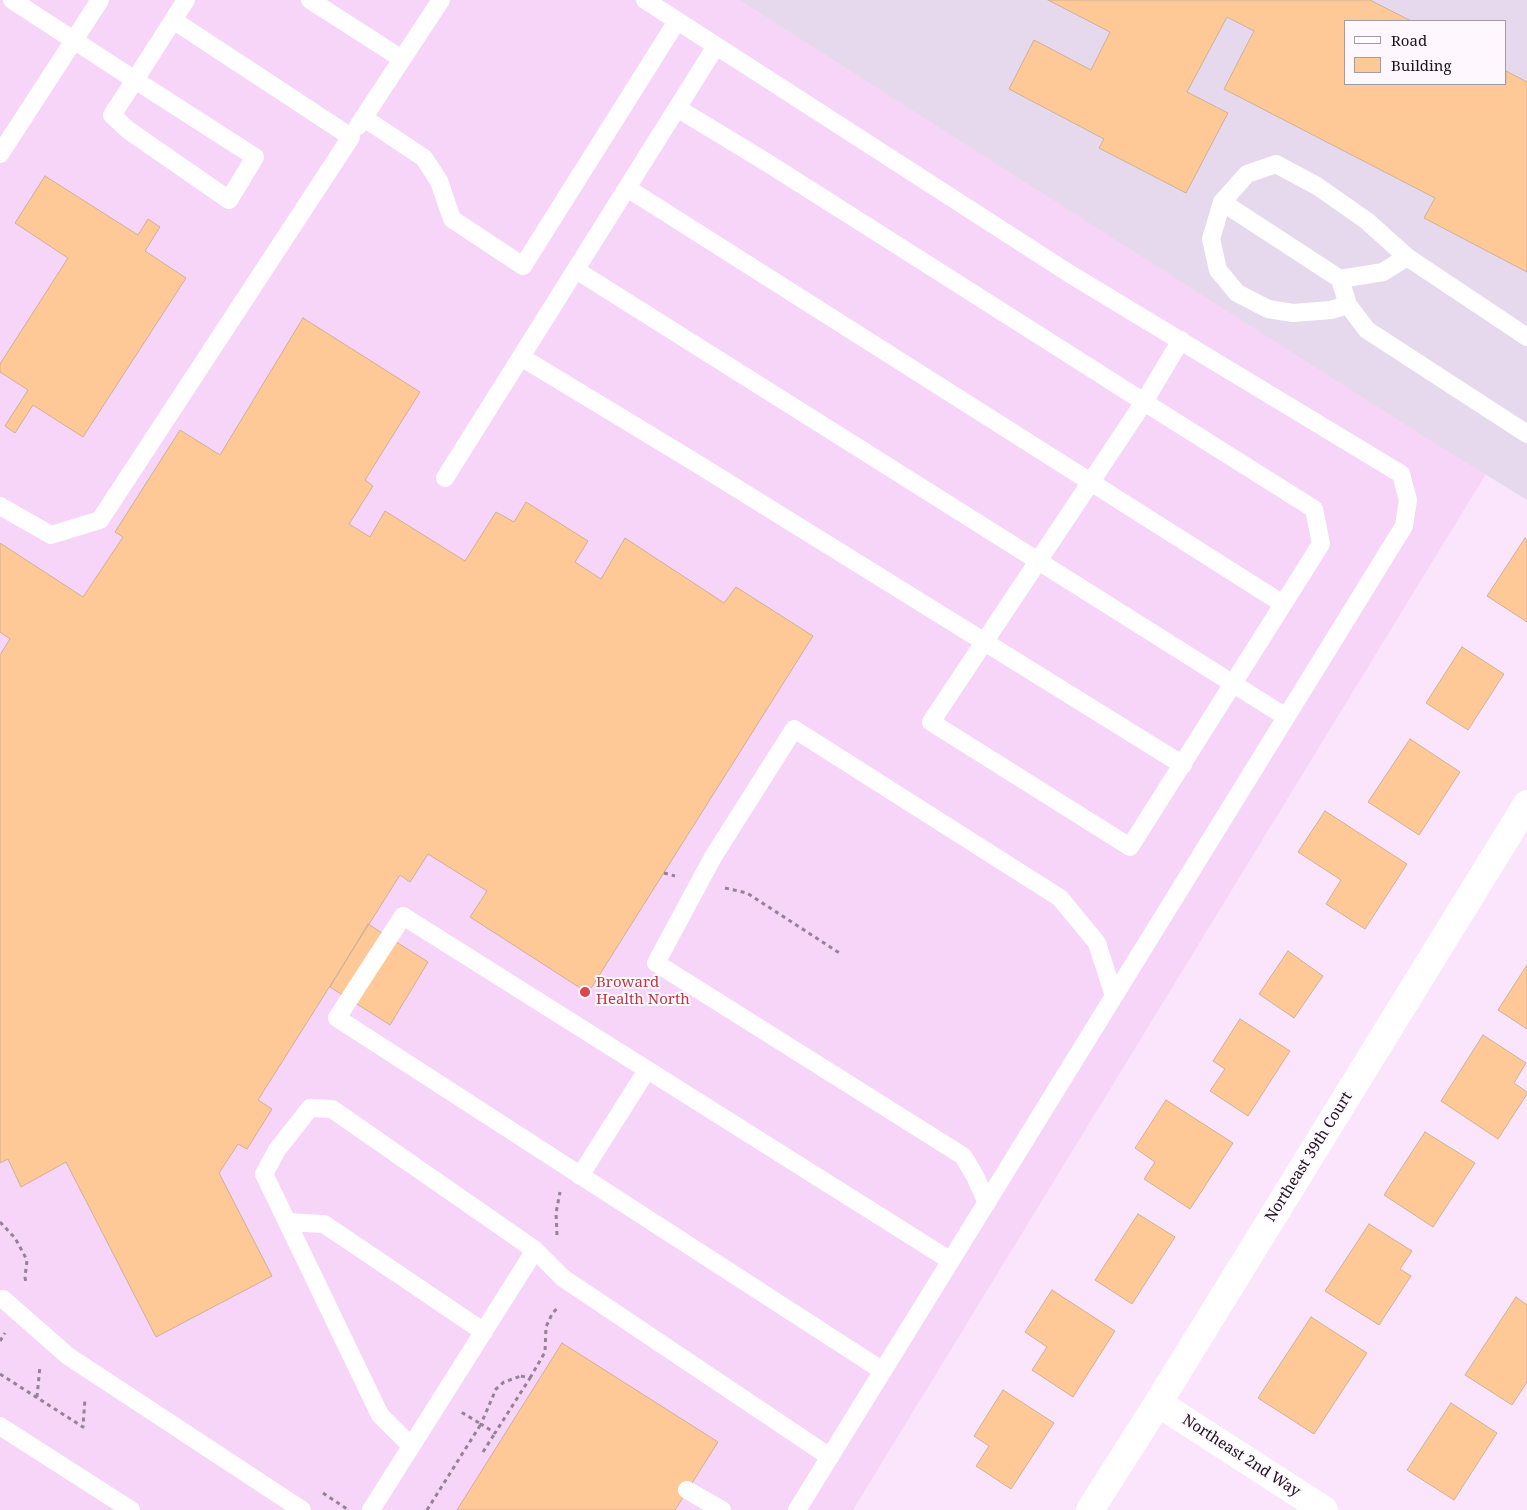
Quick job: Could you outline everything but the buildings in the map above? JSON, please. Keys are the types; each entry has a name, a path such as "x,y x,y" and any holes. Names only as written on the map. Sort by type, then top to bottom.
{"street":[{"name":"Northeast 39th Court","path":"1090,1510 1158,1403 1527,804"},
{"name":"Northeast 2nd Way","path":"1158,1403 1324,1510"}],"lane":[{"path":"12,0 134,80 255,157 229,200 128,130 112,114 134,80 174,20 186,0"},
{"path":"0,154 100,0"},
{"path":"310,0 402,59"},
{"path":"0,506 51,535 100,520 441,0"},
{"path":"645,0 1070,274 1401,474 1408,500 1404,526 797,1510"},
{"path":"174,20 351,137"},
{"path":"364,118 424,158 439,181 452,219 523,266 677,21"},
{"path":"445,478 716,46"},
{"path":"677,108 766,162 1144,402 1314,509 1321,544 1130,847 931,722 1144,402 1181,340"},
{"path":"1348,305 1331,310 1293,313 1268,309 1237,293 1218,270 1211,239 1222,202 1247,174 1276,164 1317,186 1367,221 1407,257 1527,336"},
{"path":"627,188 1284,604"},
{"path":"1222,202 1340,279 1348,305 1367,330 1527,434"},
{"path":"1340,279 1383,272 1407,257"},
{"path":"576,270 1286,716"},
{"path":"521,357 696,463 1183,765"},
{"path":"987,1203 975,1176 963,1156 656,963 714,857 794,729 1060,898 1097,943 1114,996"},
{"path":"883,1371 337,1018 403,916 951,1261"},
{"path":"580,1176 647,1070"},
{"path":"411,1446 380,1415 264,1174 277,1150 310,1108 332,1109 535,1250 563,1278 830,1457"},
{"path":"287,1222 324,1224 484,1332"},
{"path":"371,1510 535,1250"},
{"path":"1,1296 68,1356 302,1510"},
{"path":"0,1426 130,1510"},
{"path":"687,1490 722,1510"}],"path":[{"path":"664,873 747,893 840,954"},
{"path":"0,1374 83,1427 86,1368"},
{"path":"427,1510 481,1424 496,1389 512,1378 521,1376 530,1378 483,1452"},
{"path":"441,1399 495,1433"}],"shaded area":[{"name":"Broward Health North","path":"0,0 739,0 1486,474 853,1510 0,1510"},
{"path":"739,0 1527,0 1527,500 1428,439"}],"place":[{"name":"Broward Health North","path":"585,992"}]}
